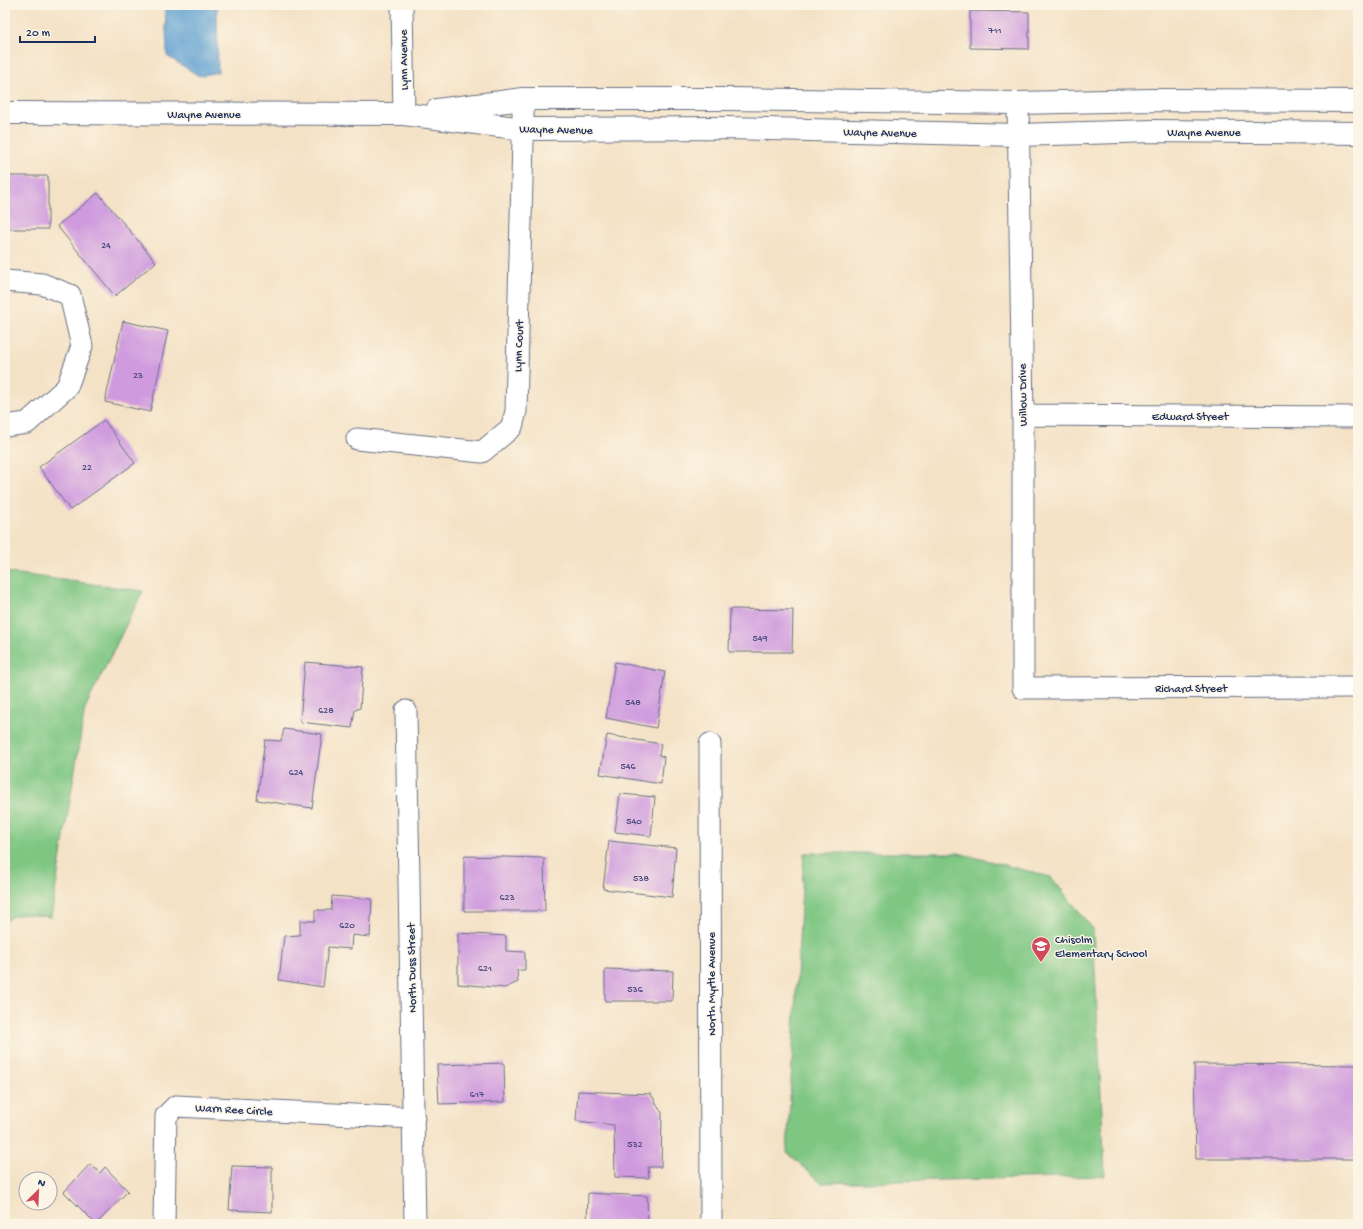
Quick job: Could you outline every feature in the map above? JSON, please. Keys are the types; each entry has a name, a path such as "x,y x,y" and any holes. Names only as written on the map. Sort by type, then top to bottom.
{"street":[{"name":"Lynn Avenue","path":"402,5 404,114"},
{"name":"Wayne Avenue","path":"5,113 404,114 523,99 726,99 1018,103 1151,100 1358,101"},
{"name":"Lynn Court","path":"357,439 482,452 512,427 516,410 524,130 523,99"},
{"path":"726,99 728,128"},
{"path":"1151,100 1154,132"},
{"name":"Willow Drive","path":"1018,103 1023,415 1023,688"},
{"name":"Wayne Avenue","path":"404,114 524,130 728,128 1018,135 1154,132 1358,133"},
{"path":"5,281 42,284 70,295 82,346 67,387 27,423 5,426"},
{"name":"Edward Street","path":"1023,415 1358,417"},
{"name":"Richard Street","path":"1023,688 1358,687"},
{"name":"North Duss Street","path":"406,711 415,1224"},
{"name":"North Myrtle Avenue","path":"710,744 711,1224"},
{"name":"Warn Ree Circle","path":"164,1224 166,1116 176,1106 414,1118"}],"green space":[{"path":"5,572 143,591 85,708 51,917 25,914 18,915 12,916 5,924"},
{"path":"804,853 958,853 1051,877 1093,929 1105,1176 821,1183 787,1152"},
{"path":"755,1221 875,1223 875,1224 755,1224"}],"water":[{"path":"165,5 217,5 218,72 199,76 167,56"}],"building":[{"path":"970,11 1029,12 1029,49 970,48"},
{"path":"5,176 48,176 48,229 5,229"},
{"path":"98,193 156,262 115,296 57,226"},
{"path":"123,321 168,331 150,412 105,402"},
{"path":"104,420 135,463 70,510 39,467"},
{"path":"730,609 793,610 792,652 729,652"},
{"path":"305,662 363,667 360,708 355,710 352,728 300,722"},
{"path":"615,662 665,672 656,728 606,718"},
{"path":"284,729 322,734 312,808 257,800 265,740 281,741"},
{"path":"607,735 661,744 659,755 664,757 661,784 600,774"},
{"path":"620,794 655,797 651,836 615,832"},
{"path":"609,841 676,848 672,897 603,889"},
{"path":"464,856 544,858 545,911 464,911"},
{"path":"332,896 372,899 370,937 352,935 351,949 328,947 323,987 279,980 284,936 300,935 300,921 315,921 315,910 331,910"},
{"path":"458,933 506,936 506,951 525,952 525,970 517,970 518,982 505,988 458,984"},
{"path":"605,969 673,971 672,1001 605,1001"},
{"path":"504,1063 505,1102 439,1104 437,1065"},
{"path":"1194,1064 1358,1065 1358,1159 1196,1159"},
{"path":"578,1091 651,1094 662,1113 661,1167 648,1167 649,1178 615,1177 614,1125 576,1121"},
{"path":"90,1164 100,1173 105,1167 128,1191 96,1224 64,1192"},
{"path":"232,1166 272,1167 272,1212 229,1210"},
{"path":"588,1193 647,1196 648,1224 587,1224"}],"place":[{"name":"Chisolm Elementary School","path":"1041,963"}]}
